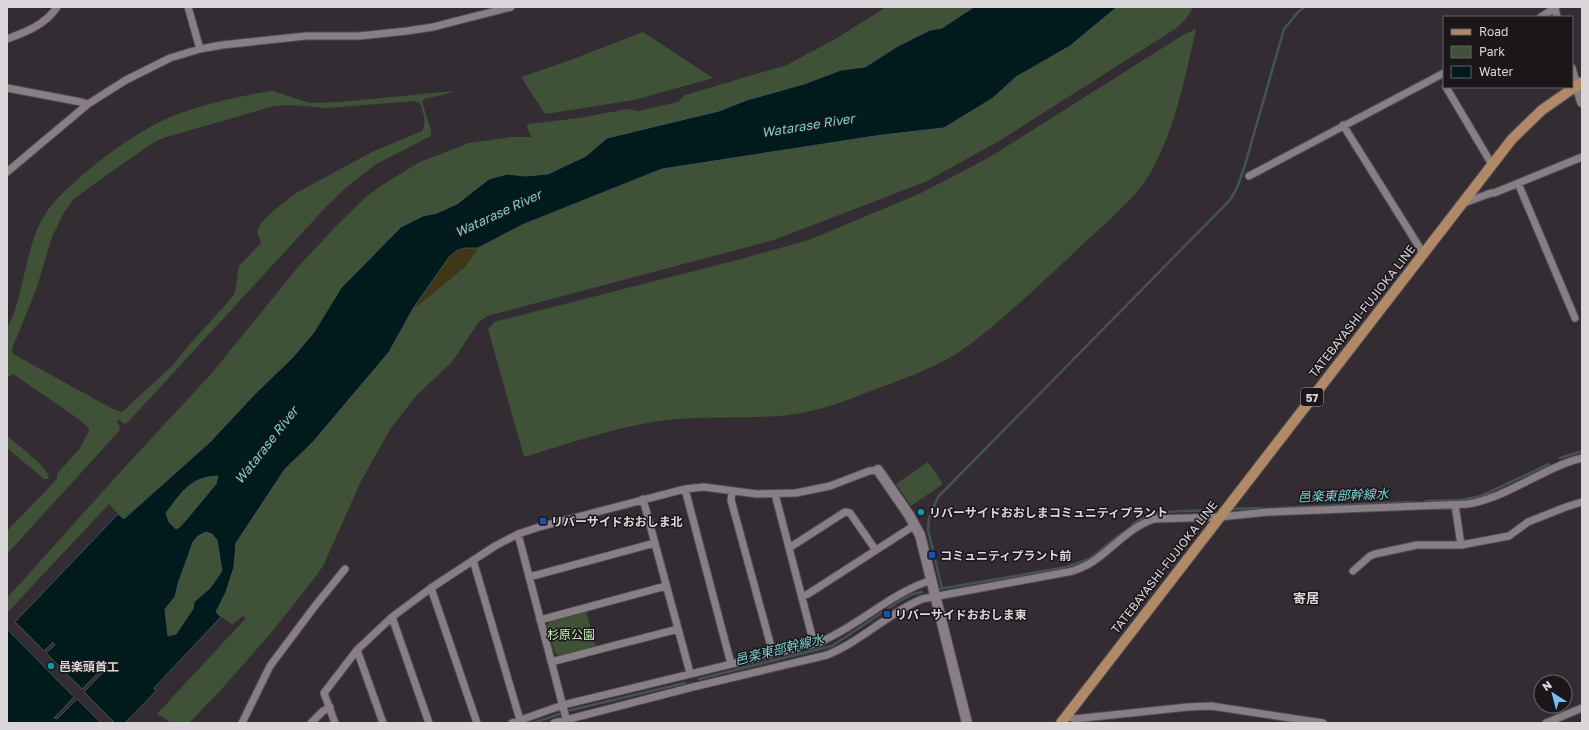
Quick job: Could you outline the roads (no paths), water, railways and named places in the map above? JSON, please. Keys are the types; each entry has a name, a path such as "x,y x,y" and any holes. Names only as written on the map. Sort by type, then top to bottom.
{"main road":[{"name":"TATEBAYASHI-FUJIOKA LINE","path":"1064,719 1491,163 1526,124 1560,96 1580,84"}],"street":[{"path":"7,40 33,29 47,20 57,7"},
{"path":"188,7 200,49"},
{"path":"7,172 88,104 126,80 170,58 200,49 222,45 306,36 360,36 434,28 511,7"},
{"path":"1543,16 1555,8"},
{"path":"1573,70 1580,84 1582,102"},
{"path":"1249,176 1442,74"},
{"path":"7,88 88,104"},
{"path":"1447,88 1491,163"},
{"path":"1343,125 1423,253"},
{"path":"1460,205 1582,157"},
{"path":"1518,183 1575,318"},
{"path":"554,723 567,721 827,655 844,648 906,607 922,599 1073,571 1094,561 1130,532 1144,523 1154,519 1220,517 1268,512 1456,505 1480,502 1558,466 1582,458"},
{"path":"335,723 324,693 357,650 392,617 431,588 473,560 518,534 684,488 704,487 732,492 775,494 824,488 869,471 878,470 885,478 915,525 924,545 967,723"},
{"path":"684,488 731,664"},
{"path":"732,492 731,500 773,654"},
{"path":"775,494 814,644"},
{"path":"643,499 690,674"},
{"path":"1353,571 1370,556 1375,554 1417,545 1461,545 1509,536 1528,522 1582,502"},
{"path":"1456,505 1461,545"},
{"path":"789,548 845,512 850,513 875,549"},
{"path":"802,596 808,594 875,549 915,525"},
{"path":"518,534 567,721"},
{"path":"529,577 655,543"},
{"path":"473,560 520,720"},
{"path":"242,723 270,666 345,568"},
{"path":"512,723 563,705 814,644 836,635 907,589 932,580"},
{"path":"540,620 666,586"},
{"path":"431,588 477,723"},
{"path":"392,617 429,723"},
{"path":"551,662 678,629"},
{"path":"357,650 383,723"},
{"path":"1064,719 1211,706 1323,723"},
{"path":"311,723 323,711 330,707"},
{"path":"1546,723 1582,708"}],"water":[{"name":"Watarase River","path":"974,7 1117,7 1070,46 1016,77 993,98 944,128 882,135 662,169 522,225 478,248 458,250 450,256 414,307 389,352 313,442 285,469 236,543 234,567 226,592 216,612 221,617 154,688 156,691 125,723 115,723 84,692 108,667 106,665 82,689 46,653 55,645 53,642 44,651 15,622 118,514 124,519 210,442 253,396 293,357 314,332 341,288 401,227 423,216 437,213 457,204 489,179 507,174 525,176 548,174 586,156 607,138 719,111 747,100 804,84 841,70 865,67 898,46 930,30 942,28","holes":["218,476 216,484 181,526 176,529 169,522 166,513 177,498 188,487 200,479","206,532 212,534 217,540 222,571 210,588 194,602 193,609 176,634 168,636 165,609 175,597 193,542 198,536"]},
{"path":"7,629 74,697 54,718 57,719 77,699 101,723 7,723"}],"waterway":[{"path":"942,588 928,530 929,518 938,497 1230,200 1237,188 1245,165 1284,29 1299,11 1305,7"},
{"name":"邑楽東部幹線水","path":"1560,458 1582,451"},
{"name":"邑楽東部幹線水","path":"1426,501 1461,500 1481,496 1549,464"},
{"name":"邑楽東部幹線水","path":"1274,508 1413,502"},
{"name":"邑楽東部幹線水","path":"1230,509 1262,508"},
{"name":"邑楽東部幹線水","path":"1132,525 1150,515 1160,513 1213,510"},
{"name":"邑楽東部幹線水","path":"939,589 1067,567 1089,559 1122,533"},
{"name":"邑楽東部幹線水","path":"699,679 832,646 898,602 913,594 922,592"},
{"name":"邑楽東部幹線水","path":"567,711 685,683"},
{"name":"邑楽東部幹線水","path":"533,723 560,714"}],"place":[{"name":"リバーサイドおおしまコミュニティプラント","path":"921,512"},
{"name":"リバーサイドおおしま北","path":"543,521"},
{"name":"コミュニティプラント前","path":"932,555"},
{"name":"リバーサイドおおしま東","path":"887,614"},
{"name":"邑楽頭首工","path":"51,666"}],"district":[{"name":"寄居","path":"1306,598"}],"park label":[{"name":"杉原公園","path":"571,634"}]}
